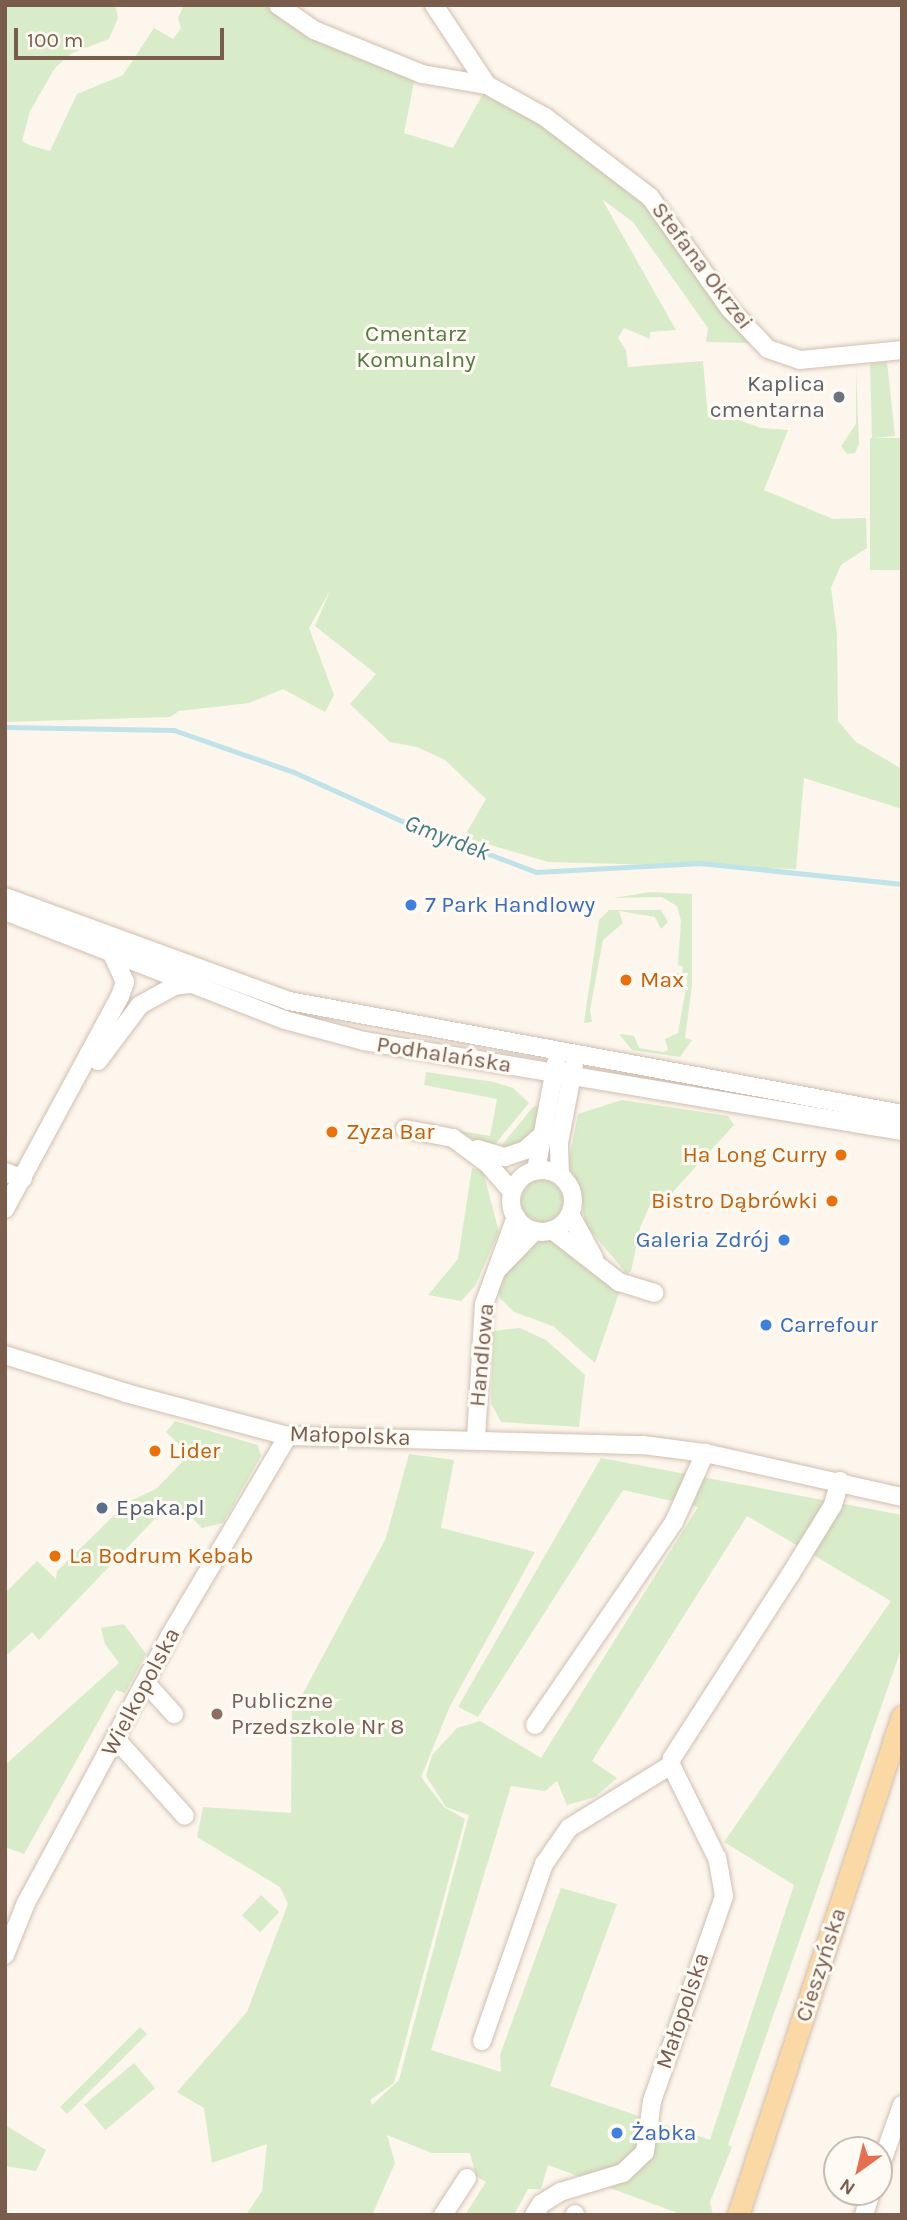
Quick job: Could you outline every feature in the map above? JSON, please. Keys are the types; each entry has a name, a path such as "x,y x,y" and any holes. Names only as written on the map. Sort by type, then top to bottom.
{"main road":[{"name":"Cieszyńska","path":"738,2215 902,1716"}],"street":[{"name":"Stefana Okrzei","path":"278,5 314,30 422,74 487,85 545,117 650,197 730,309 768,349 800,360 902,350"},
{"name":"Stefana Okrzei","path":"434,5 487,85"},
{"name":"Podhalańska","path":"5,897 289,1001 529,1044 605,1082 902,1131"},
{"name":"Podhalańska","path":"5,911 112,954 319,1030 510,1065 565,1063"},
{"path":"61,1112 140,1005 147,986 147,967 144,953 134,945"},
{"path":"112,954 125,982"},
{"path":"5,1209 61,1112 125,982 147,967 172,959"},
{"path":"140,1005 174,986 194,984"},
{"path":"595,1262 570,1214 571,1189 560,1175 558,1104 565,1063 622,1064 902,1114"},
{"path":"510,1065 534,1079 558,1104"},
{"path":"512,1192 534,1171 558,1104 582,1089 605,1082"},
{"path":"405,1129 453,1138 490,1156 534,1171 560,1175"},
{"path":"490,1156 505,1157 525,1150 546,1132"},
{"path":"453,1138 488,1164 512,1192 516,1217 595,1262 620,1282 654,1293"},
{"path":"5,1172 23,1179"},
{"path":"494,1274 543,1231 570,1214"},
{"name":"Handlowa","path":"475,1438 479,1330 494,1274 516,1217"},
{"name":"Małopolska","path":"5,1355 126,1394 288,1436 475,1438 643,1444 705,1453 840,1481 902,1497"},
{"name":"Wielkopolska","path":"5,1955 26,1903 146,1683 288,1436"},
{"path":"535,1725 674,1522 705,1453"},
{"path":"482,2041 544,1864 569,1828 671,1765 833,1505 840,1481"},
{"path":"146,1683 174,1714"},
{"path":"116,1739 185,1816"},
{"name":"Małopolska","path":"537,2209 560,2192 623,2173 638,2163 649,2138 652,2101 722,1911 724,1896 717,1858 671,1765"},
{"path":"891,2136 902,2105"},
{"path":"443,2215 467,2178"}],"green space":[{"name":"Cmentarz Komunalny","path":"5,5 115,5 118,18 109,39 72,53 55,68 30,111 22,141 29,145 50,151 77,94 123,75 154,28 173,39 181,28 178,18 184,5 268,5 310,35 415,77 404,133 453,148 485,90 537,119 659,217 752,343 706,342 708,328 633,222 602,199 676,330 650,332 650,339 624,328 618,338 626,350 628,367 703,361 708,417 727,416 761,428 788,430 764,490 833,519 866,518 867,548 841,565 831,588 837,634 838,721 856,742 902,769 902,809 804,778 796,869 548,862 464,837 486,799 445,760 417,747 390,742 350,704 376,674 315,626 330,591 309,628 334,695 325,712 283,689 249,703 179,711 170,717 5,722"},
{"path":"887,362 895,436 872,438 870,364"},
{"path":"856,368 859,444 855,453 847,454 841,446 856,424"},
{"path":"870,438 902,438 902,570 870,570"},
{"path":"650,892 692,894 692,986 685,1038 692,1040 680,1057 632,1050 619,1034 634,1036 639,1048 663,1052 668,1050 665,1039 678,1033 687,982 686,973 678,976 676,973 682,973 683,967 678,965 681,921 677,906 662,897 613,898"},
{"path":"609,910 661,910 668,922 661,929 655,917 619,911 623,923 603,940 590,1010 592,1022 584,1023 599,920"},
{"path":"426,1072 494,1082 513,1088 529,1103 492,1148 455,1130 490,1136 497,1099 424,1085"},
{"path":"622,1100 728,1116 734,1125 670,1195 656,1191 640,1228 631,1272 626,1273 585,1224 580,1190 568,1165 578,1114"},
{"path":"540,1105 536,1130 527,1142 497,1151 533,1107"},
{"path":"472,1168 483,1171 499,1232 475,1286 461,1301 428,1295 458,1259"},
{"path":"542,1180 557,1186 563,1201 557,1216 542,1222 527,1216 521,1201 527,1186"},
{"path":"543,1236 564,1243 619,1293 595,1363 553,1326 514,1312 500,1298 498,1288 502,1276 531,1239"},
{"path":"520,1328 546,1340 585,1375 579,1427 501,1422 491,1403 493,1331"},
{"path":"175,1421 258,1445 261,1456 223,1523 202,1528 184,1510 167,1506 39,1640 32,1632 5,1657 5,1593 37,1561 56,1579 57,1571 128,1502 156,1489 186,1458 183,1448 166,1432"},
{"path":"409,1454 454,1460 441,1528 535,1552 450,1706 421,1777 444,1807 465,1819 394,2083 370,2100 372,2105 399,2080 469,1815 446,1807 426,1776 432,1755 457,1728 480,1721 541,1758 698,1507 623,1490 478,1717 458,1707 601,1458 902,1515 902,1647 728,2145 732,2147 710,2202 713,2215 683,2215 548,2165 541,2189 528,2189 514,2215 465,2215 486,2182 476,2176 470,2153 432,2153 387,2135 395,2163 372,2215 246,2215 262,2191 267,2144 212,2163 204,2108 177,2092 247,2012 288,1904 280,1887 197,1837 203,1807 291,1813 292,1695 300,1699 386,1538","holes":["747,1516 891,1601 724,1842 794,1885 710,2140 550,2086 617,1904 561,1888 500,2055 501,2072 431,2050 511,1786 545,1791 557,1781 567,1805 595,1797 617,1778 592,1761"]},
{"path":"124,1624 146,1654 125,1693 116,1690 24,1854 5,1847 5,1765 119,1663 105,1644 101,1628"},
{"path":"261,1895 279,1912 260,1933 242,1915"},
{"path":"140,2027 147,2034 67,2114 60,2107"},
{"path":"134,2063 155,2088 105,2130 84,2105"},
{"path":"5,2125 46,2150 36,2171 5,2166"}],"waterway":[{"name":"Gmyrdek","path":"5,727 174,730 294,772 402,821 536,872 700,863 902,884"}],"place":[{"name":"Kaplica cmentarna","path":"839,397"},
{"name":"7 Park Handlowy","path":"411,905"},
{"name":"Max","path":"626,980"},
{"name":"Zyza Bar","path":"332,1132"},
{"name":"Ha Long Curry","path":"841,1155"},
{"name":"Bistro Dąbrówki","path":"832,1201"},
{"name":"Galeria Zdrój","path":"784,1240"},
{"name":"Carrefour","path":"766,1325"},
{"name":"Lider","path":"155,1451"},
{"name":"Epaka.pl","path":"102,1508"},
{"name":"La Bodrum Kebab","path":"55,1556"},
{"name":"Publiczne Przedszkole Nr 8","path":"217,1714"},
{"name":"Żabka","path":"617,2133"}]}
